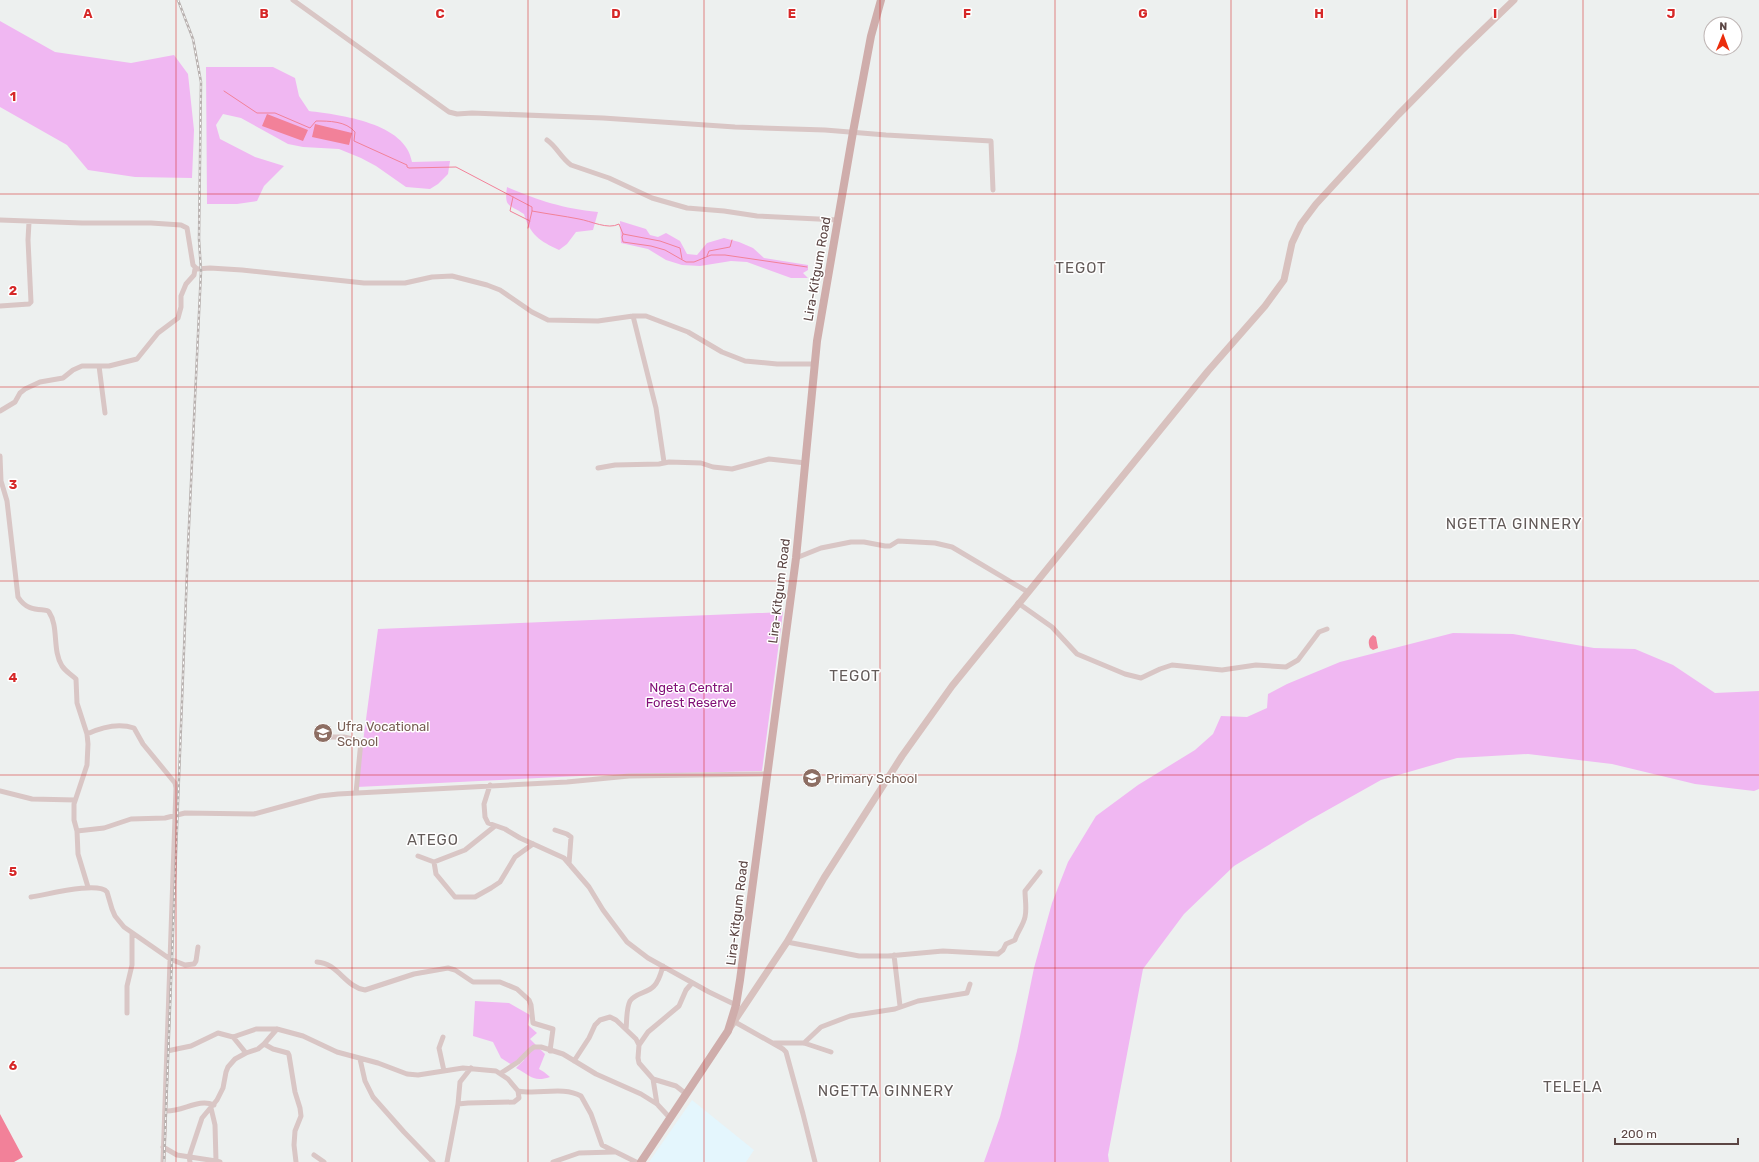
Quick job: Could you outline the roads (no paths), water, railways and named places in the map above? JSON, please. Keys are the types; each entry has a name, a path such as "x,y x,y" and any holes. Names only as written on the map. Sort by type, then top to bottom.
{"main road":[{"name":"Lira-Kitgum Road","path":"641,1162 685,1093 728,1031 736,1004 796,558 806,463 810,400 821,318 871,36 881,0"},
{"path":"728,1031 787,942 820,885 902,756 972,660 1208,370 1275,294 1284,280 1292,243 1296,234 1301,224 1316,204 1398,115 1514,0"}],"street":[{"path":"293,0 449,112 457,114 472,113 603,118 734,127 853,132 991,141 993,190"},
{"path":"547,140 555,145 566,161 571,165 609,178 652,198 679,206 757,216 838,220"},
{"path":"0,220 29,222 151,223 185,226 189,232 192,260 195,269 194,275 186,284 181,296 181,307 178,318 158,333 137,359 99,366 82,366 73,370 63,378 33,384 20,393 15,402 0,411"},
{"path":"0,306 29,304 31,302 28,240 29,222"},
{"path":"195,269 242,270 364,283 405,283 432,277 452,276 500,290 532,312 548,320 598,321 633,316 651,317 688,332 722,352 745,361 777,364 815,364"},
{"path":"633,316 656,408 664,462"},
{"path":"99,366 105,413"},
{"path":"0,456 1,481 7,501 18,597 28,608 46,610 49,612 54,627 55,644 59,659 66,671 76,678 77,702 87,734 88,750 87,765 75,800 74,820 77,831 78,854 88,887"},
{"path":"598,468 615,464 664,462 701,463 725,469 738,468 749,463 769,459 806,463"},
{"path":"796,558 821,548 851,542 864,542 885,546 890,546 898,541 934,543 952,547 1028,592"},
{"path":"1018,604 1052,627 1077,654 1125,674 1141,678 1160,669 1172,666 1222,670 1256,666 1286,667 1298,660 1319,632 1327,629"},
{"path":"87,734 115,725 125,725 134,728 143,744 175,783 176,816 163,1162"},
{"path":"324,737 344,737 361,741 356,793"},
{"path":"77,831 104,828 131,819 176,816 194,813 254,814 320,796 356,793 567,782 636,776 767,774"},
{"path":"490,785 485,798 484,812 488,823 505,829 564,858 589,887 603,910 628,942 648,958 692,983 736,1004"},
{"path":"0,790 32,799 75,800"},
{"path":"418,856 434,862 465,850 495,826"},
{"path":"556,830 571,837 569,864"},
{"path":"434,862 436,874 444,882 452,895 475,898 500,882 516,857 533,844"},
{"path":"787,942 859,956 943,951 998,954 1003,950 1006,944 1015,940 1021,929 1026,915 1025,891 1040,872"},
{"path":"31,897 88,887 105,889 115,916 124,927 170,959 185,965 194,964 196,961 198,947"},
{"path":"127,1013 127,986 132,965 132,933"},
{"path":"894,955 900,1006"},
{"path":"317,962 323,962 332,966 344,979 360,990 365,990 414,974 448,968 456,970 473,982 495,982 512,986 529,1000 533,1023 553,1029 550,1051"},
{"path":"626,1029 630,1001 634,996 654,987 663,966"},
{"path":"657,1104 653,1079 640,1063 638,1058 639,1045 648,1032 679,1006 686,990 692,983"},
{"path":"804,1043 821,1027 830,1023 850,1016 895,1009 918,1001 967,993 970,984"},
{"path":"574,1060 589,1038 595,1025 600,1020 610,1018 616,1020 636,1039 639,1045"},
{"path":"735,1022 783,1049 788,1055 815,1162"},
{"path":"167,1051 191,1046 218,1033 234,1037 256,1029 277,1029 303,1036 337,1052 378,1063 407,1074 418,1075 472,1068 496,1071 501,1073 518,1091 527,1093 560,1092 572,1093 581,1096 591,1114 601,1144 636,1162"},
{"path":"190,1160 202,1118 213,1106 223,1088 228,1067 235,1059 258,1049 277,1029"},
{"path":"443,1036 438,1048 444,1071"},
{"path":"234,1037 246,1053"},
{"path":"771,1043 804,1043 831,1052"},
{"path":"264,1044 273,1050 288,1053 289,1055 294,1092 300,1108 301,1116 295,1131 294,1145 296,1162"},
{"path":"501,1073 518,1062 534,1047 541,1047 563,1054 596,1074 641,1094 657,1104 670,1118"},
{"path":"360,1059 365,1081 373,1097 433,1162"},
{"path":"447,1162 458,1104 460,1084 472,1068"},
{"path":"653,1079 676,1086 685,1093"},
{"path":"458,1104 468,1102 514,1102 519,1098 518,1091"},
{"path":"165,1111 181,1110 204,1102 213,1106"},
{"path":"163,1147 173,1154 190,1160 218,1161 213,1106"},
{"path":"553,1162 579,1153 615,1152"},
{"path":"314,1155 324,1162"}],"waterway":[{"path":"224,91 257,113 275,113 310,128 316,121 337,122 347,126 355,132 354,141 407,165 409,168 456,167 532,207 532,211 579,219 605,226 615,226 619,224 623,234 660,241 680,248 682,259"},
{"path":"513,197 510,211 530,221"},
{"path":"528,228 532,211"},
{"path":"623,234 623,242 651,246 665,250 686,262 694,262 711,255 725,255 807,267"},
{"path":"707,256 709,251 730,247 732,240"}],"railway":[{"path":"164,1162 188,547 201,271 199,239 201,82 193,39 178,0"}],"place":[{"name":"Ufra Vocational School","path":"323,733"},
{"name":"Primary School","path":"812,778"}],"district":[{"name":"TEGOT","path":"1081,268"},
{"name":"NGETTA GINNERY","path":"1514,524"},
{"name":"TEGOT","path":"855,676"},
{"name":"ATEGO","path":"433,840"},
{"name":"TELELA","path":"1573,1087"},
{"name":"NGETTA GINNERY","path":"886,1091"}],"park label":[{"name":"Ngeta Central Forest Reserve","path":"691,694"}]}
